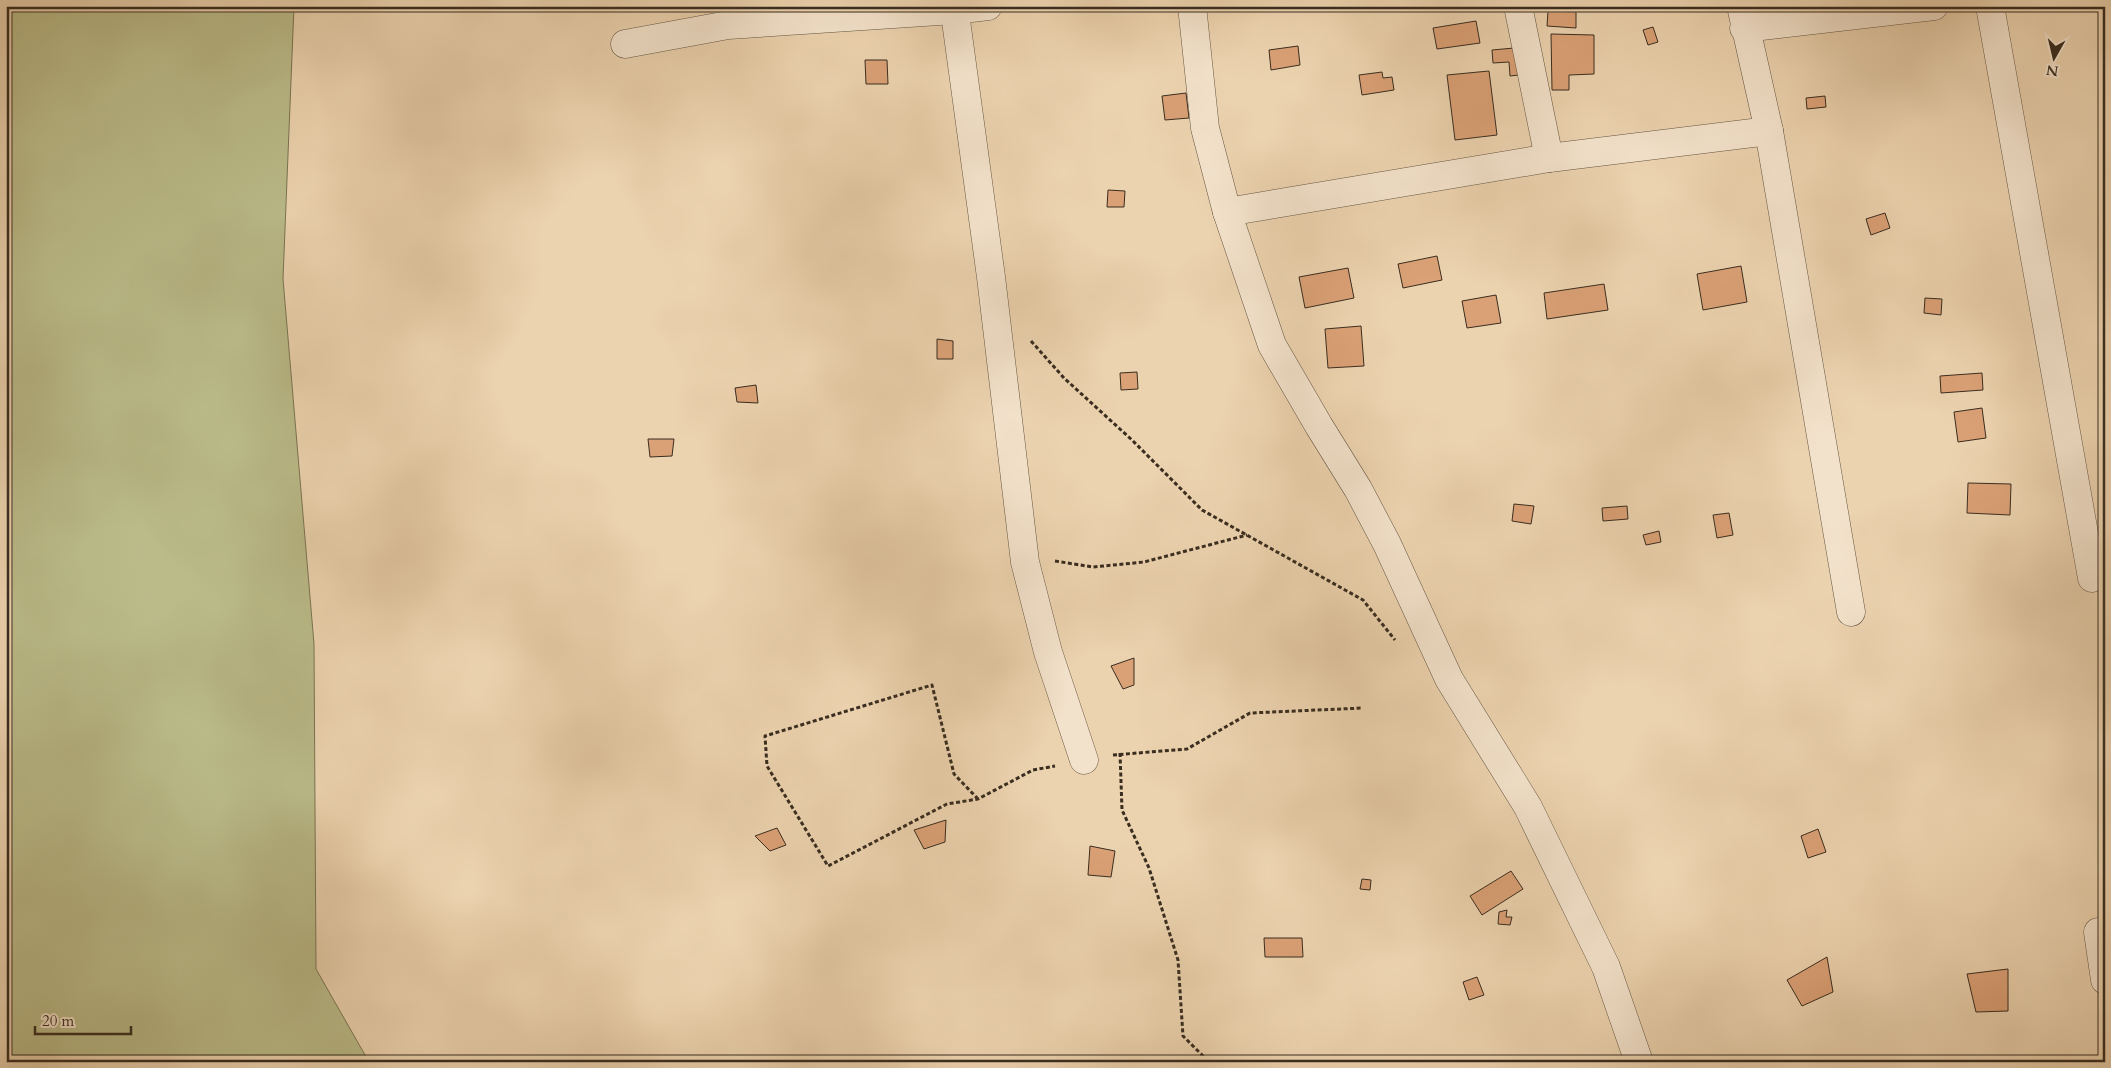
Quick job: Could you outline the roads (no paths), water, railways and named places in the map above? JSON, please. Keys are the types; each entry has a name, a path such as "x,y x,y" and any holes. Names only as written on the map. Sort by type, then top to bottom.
{"street":[{"path":"625,44 727,16 988,6"},
{"path":"1192,6 1205,128 1227,212 1272,345 1358,489 1387,544 1449,679 1528,807 1606,967 1639,1062"},
{"path":"1518,6 1549,158"},
{"path":"1851,612 1769,131 1743,17 1934,6"},
{"path":"1990,6 2092,578"},
{"path":"954,8 991,277 1025,562 1048,652 1084,760"},
{"path":"1227,212 1549,158 1769,131"},
{"path":"2098,932 2105,980"}]}
